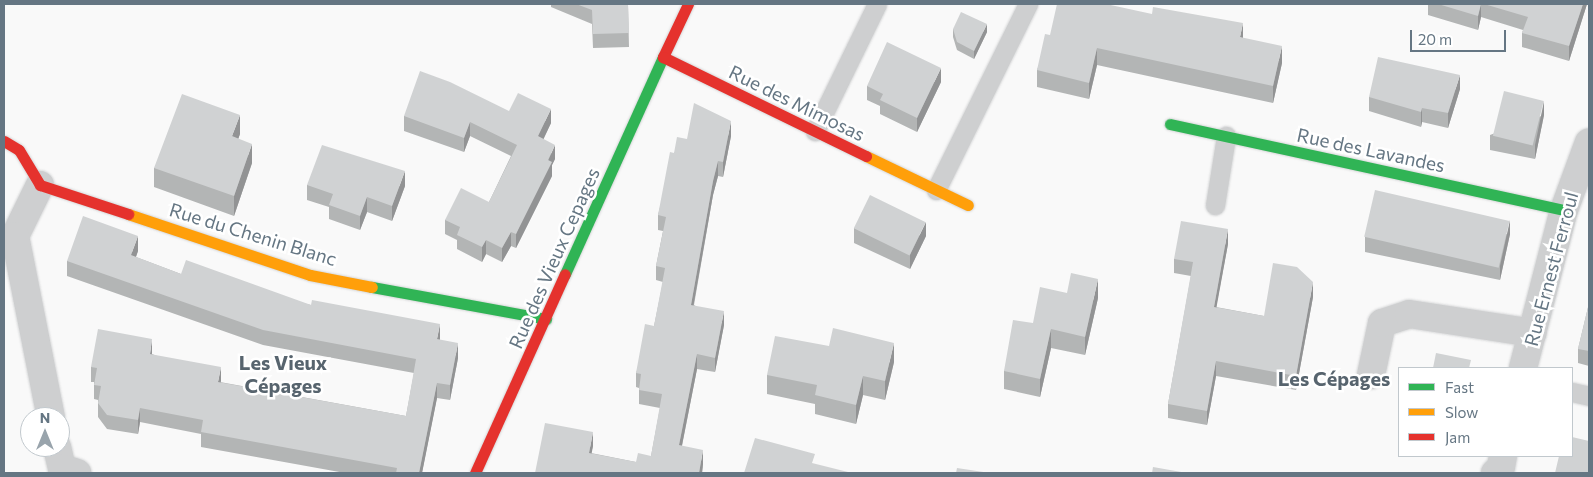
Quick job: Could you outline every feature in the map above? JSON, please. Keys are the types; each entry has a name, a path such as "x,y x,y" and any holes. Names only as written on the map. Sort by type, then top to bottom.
{"street":[{"path":"663,57 688,4"},
{"name":"Rue des Mimosas","path":"663,57 968,205"},
{"name":"Rue des Vieux Cepages","path":"475,473 663,57"},
{"name":"Rue des Lavandes","path":"1170,124 1564,210"},
{"path":"4,141 19,150 40,185 14,236 49,407"},
{"name":"Rue Ernest Ferroul","path":"1523,367 1564,210 1589,142"},
{"name":"Rue du Chenin Blanc","path":"40,185 310,274 546,319"},
{"path":"1371,375 1382,323 1408,314 1533,333"},
{"path":"59,457 62,468 77,473"},
{"path":"1495,473 1501,467 1503,457"}],"lane":[{"path":"815,131 877,4"},
{"path":"936,190 1028,4"},
{"path":"1215,205 1226,136"},
{"path":"1573,392 1589,396"}],"building":[{"path":"576,4 628,4 629,33 593,34 592,10"},
{"path":"1057,4 1106,4 1152,14 1153,7 1243,23 1240,37 1282,46 1273,86 1097,48 1089,83 1037,70 1045,34 1050,35"},
{"path":"1438,4 1481,4 1478,16"},
{"path":"1484,4 1583,4 1569,46 1522,33 1528,17"},
{"path":"961,12 987,24 974,51 957,42 953,29"},
{"path":"887,42 941,68 917,118 880,100 883,94 867,86"},
{"path":"1378,57 1460,75 1448,113 1422,108 1421,112 1369,97"},
{"path":"420,71 450,82 509,111 518,93 551,109 538,136 555,145 548,160 552,162 516,234 511,232 502,248 486,240 482,247 457,235 460,227 445,220 461,188 489,202 517,145 470,122 464,138 404,116"},
{"path":"1504,91 1544,101 1533,146 1493,136"},
{"path":"182,94 240,115 232,136 252,144 234,196 154,168"},
{"path":"694,103 731,121 723,162 718,161 713,181 691,305 724,311 715,358 697,354 679,445 703,450 699,473 535,473 545,423 593,432 589,453 636,462 638,453 651,456 662,394 639,390 641,374 636,373 645,324 654,326 665,268 656,266 666,217 658,215 670,152 674,153 677,137 687,139"},
{"path":"322,145 405,171 392,206 367,197 360,216 329,205 333,194 307,185"},
{"path":"1375,190 1509,221 1499,268 1364,237"},
{"path":"870,195 926,222 910,255 854,228"},
{"path":"83,216 138,236 131,255 181,274 186,260 311,305 312,300 440,324 437,339 458,343 450,385 437,383 419,473 396,473 397,468 201,432 203,420 140,408 138,420 107,415 98,403 101,386 94,385 97,368 91,367 98,329 152,339 150,354 221,367 218,382 406,416 416,359 263,330 67,261"},
{"path":"1181,221 1228,229 1214,307 1264,316 1273,263 1297,267 1313,282 1296,376 1216,361 1207,411 1168,404 1193,262 1174,259"},
{"path":"1071,273 1098,279 1085,337 1051,329 1040,379 1004,371 1013,320 1033,323 1040,287 1067,293"},
{"path":"1589,303 1589,351 1578,349"},
{"path":"833,328 894,343 885,381 863,376 856,405 815,395 817,385 767,375 775,336 829,346"},
{"path":"1436,353 1471,360 1469,367 1433,367"},
{"path":"1573,437 1589,441 1589,473 1555,473 1559,457 1573,457"},
{"path":"755,438 815,454 812,463 852,473 744,473"},
{"path":"1153,467 1187,473 1152,473"},
{"path":"957,468 990,473 956,473"}],"traffic: fast":[{"path":"565,274 663,57"},
{"path":"1170,124 1564,210"},
{"path":"372,287 546,319"}],"traffic: slow":[{"path":"866,156 968,205"},
{"path":"128,214 310,275 372,287"}],"traffic: jam":[{"path":"688,4 663,57 866,156"},
{"path":"4,141 19,150 40,185 128,214"},
{"path":"475,473 565,274"}],"district":[{"name":"Les Vieux Cépages","path":"283,374"},
{"name":"Les Cépages","path":"1334,378"}]}
